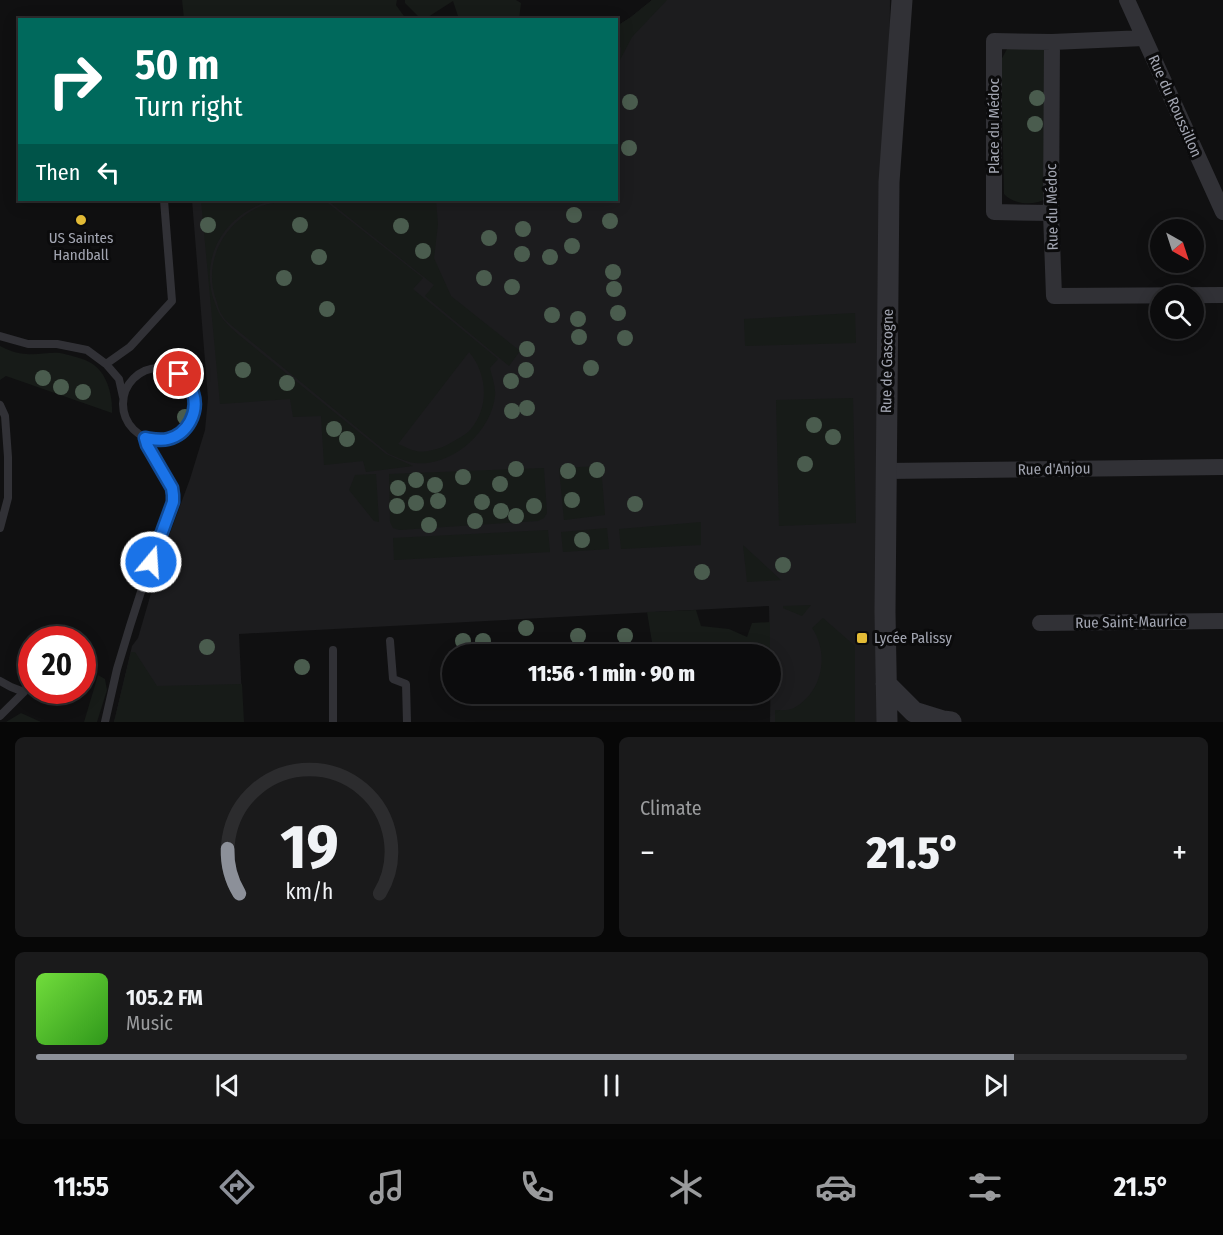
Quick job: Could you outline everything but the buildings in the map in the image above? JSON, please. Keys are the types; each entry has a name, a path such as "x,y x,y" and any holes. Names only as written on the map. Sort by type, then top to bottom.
{"street":[{"name":"Rue de Gascogne","path":"887,722 885,612 889,182 902,0"},
{"name":"Rue du Roussillon","path":"1127,0 1223,212"},
{"path":"1052,42 1144,38"},
{"name":"Place du Médoc","path":"1051,213 994,212 994,41 1052,42"},
{"name":"Rue du Médoc","path":"1052,42 1051,213 1054,296 1223,295"},
{"name":"Rue d'Anjou","path":"886,471 1223,467"},
{"name":"Rue Saint-Maurice","path":"1040,623 1223,621"},
{"path":"886,684 914,712 951,722"}],"lane":[{"path":"106,364 130,347 172,301 164,201"},
{"path":"0,336 28,344 57,344 87,350 106,364 119,379 123,410 127,421 134,431 145,438 168,439 179,434 188,426 193,416 195,404 188,382 179,374 168,369 157,368 135,377 127,386 123,397"},
{"path":"0,405 4,416 8,457 8,498 0,528"},
{"path":"105,722 117,669 143,584 173,502 172,488 145,438"},
{"path":"390,641 393,679 406,684 407,722"},
{"path":"333,650 333,722"},
{"path":"0,681 24,692 0,716"}],"shaded area":[{"path":"182,0 397,0 396,5 405,18 184,18"},
{"path":"405,0 516,0 521,3 519,18 459,18 453,1 427,18 420,18 405,3"},
{"path":"652,0 890,0 886,471 887,722 770,722 770,704 781,704 781,644 770,644 769,606 239,634 243,722 114,722 132,646 138,638 163,552 205,430 208,398 192,201 618,201 618,25"},
{"path":"652,0 667,0 632,37 620,60 618,25"},
{"path":"1044,45 1047,198 1042,201 1025,203 1008,198 1004,194 1001,60 1007,49"},
{"path":"201,201 270,201 241,215 220,238 214,251 210,266 210,282 213,298 224,321 386,454 413,466 366,472 363,461 324,465 321,416 293,417 290,399 220,404"},
{"path":"325,201 423,278 413,289 498,359 490,368 495,393 492,409 478,434 456,453 429,463 405,461 389,454 231,325 223,316 213,288 212,274 218,248 225,235 245,215 273,203","holes":["469,352 483,380 483,400 477,420 471,429 447,445 432,450 416,451 398,444"]},
{"path":"328,201 436,201 438,224 434,258 451,296 520,351 509,366 425,296 434,285"},
{"path":"855,313 856,343 745,346 744,319"},
{"path":"0,346 23,354 60,353 91,363 101,372 108,385 112,413 6,376 0,380"},
{"path":"853,398 856,523 779,526 776,400"},
{"path":"601,466 605,515 564,520 559,468"},
{"path":"544,468 547,513 538,521 399,530 393,528 390,522 389,474"},
{"path":"376,474 379,522 374,521 349,490 355,475"},
{"path":"701,522 701,545 621,549 619,529"},
{"path":"607,528 609,549 563,552 561,532"},
{"path":"548,530 550,552 394,560 393,538"},
{"path":"743,545 781,580 782,580 747,582"},
{"path":"811,605 802,616 783,608 783,606"},
{"path":"696,610 701,626 729,629 747,637 752,623 770,622 770,644 652,644 647,612"},
{"path":"823,618 855,646 855,722 775,722 775,710 794,708 804,701 817,683 822,661 821,649 812,628"},
{"path":"131,652 135,652 157,686 242,684 244,722 114,722"},
{"path":"98,675 105,679 107,690 97,722 84,722 89,704 96,704"},
{"path":"21,713 41,722 6,722"}],"place":[{"name":"US Saintes Handball","path":"81,220"},
{"name":"Lycée Palissy","path":"862,638"}],"route":[{"path":"151,562 173,502 173,495 172,488 145,438 168,439 179,434 188,426 195,404 188,382 179,374"}]}
